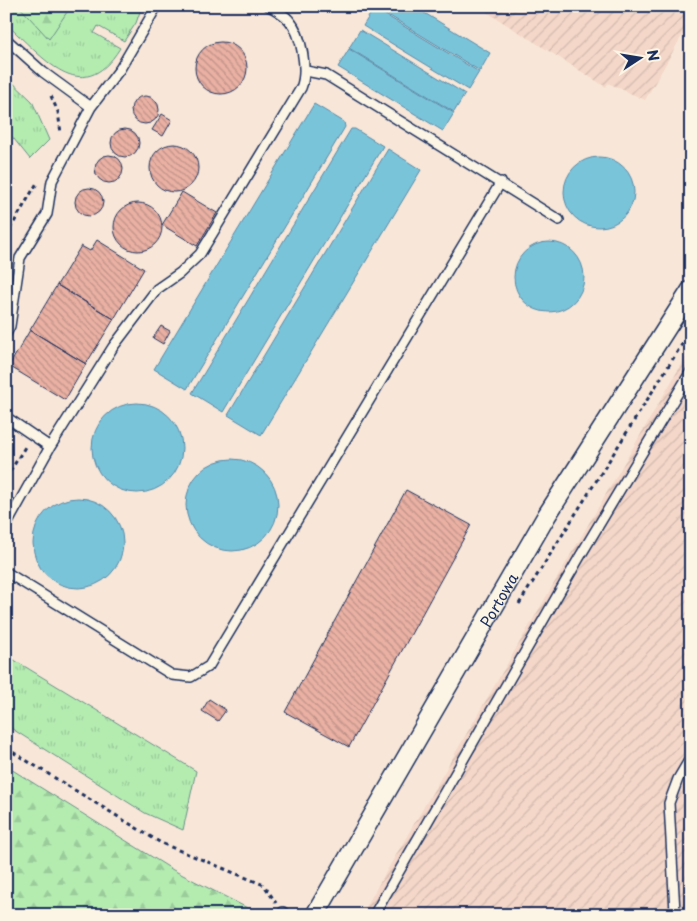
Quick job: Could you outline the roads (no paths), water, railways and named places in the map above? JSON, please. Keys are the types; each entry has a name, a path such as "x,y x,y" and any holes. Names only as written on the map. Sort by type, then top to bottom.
{"street":[{"name":"Portowa","path":"315,915 547,515 691,290"}],"lane":[{"path":"6,334 10,326 20,258 47,214 52,181 91,107 120,69 157,6"},
{"path":"6,526 50,447 113,347 157,288 180,273 200,254 301,88 306,71 297,35 292,24 269,6"},
{"path":"6,39 43,72 91,107"},
{"path":"306,71 326,75 502,182 559,220"},
{"path":"6,572 172,675 191,677 209,666 502,182"},
{"path":"374,915 579,558 691,371"},
{"path":"6,416 50,447"},
{"path":"671,915 674,912 669,803 678,779 691,757"}],"water":[{"path":"413,6 490,53 480,71 375,7"},
{"path":"374,8 479,72 468,90 363,26"},
{"path":"360,30 465,94 454,112 349,48"},
{"path":"349,49 454,113 443,131 338,67"},
{"path":"314,104 344,122 345,127 187,389 154,369"},
{"path":"351,129 355,129 383,146 223,412 192,393"},
{"path":"388,149 421,170 261,435 228,415"},
{"path":"599,157 618,163 628,173 634,192 628,211 618,221 599,227 580,221 570,211 564,192 570,173 580,163"},
{"path":"549,242 568,248 578,258 584,277 578,296 568,306 549,312 530,306 520,296 514,277 520,258 530,248"},
{"path":"128,403 146,403 162,410 175,423 182,439 182,457 175,473 162,486 146,493 128,493 112,486 99,473 92,457 92,439 99,423 112,410"},
{"path":"232,459 249,463 264,473 274,488 278,505 274,522 264,537 249,547 232,551 215,547 200,537 190,522 186,505 190,488 200,473 215,463"},
{"path":"69,498 87,498 103,505 116,518 123,534 123,552 116,568 103,581 87,588 69,588 53,581 40,568 33,552 33,534 40,518 53,505"}]}
